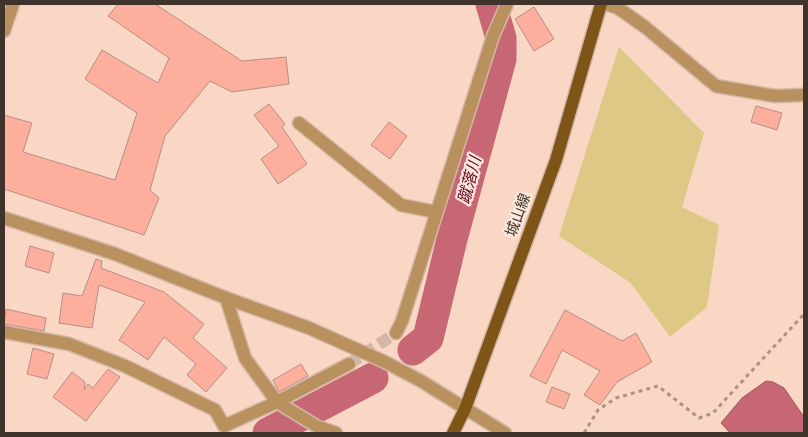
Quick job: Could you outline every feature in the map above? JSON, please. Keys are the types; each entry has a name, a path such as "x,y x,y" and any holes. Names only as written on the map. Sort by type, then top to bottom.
{"main road":[{"name":"城山線","path":"453,433 466,409 556,160 602,4"}],"street":[{"path":"4,31 13,4"},
{"path":"396,333 402,321 493,36 507,4"},
{"path":"606,4 618,8 645,27 716,86 775,96 804,95"},
{"path":"298,123 401,205 436,212"},
{"path":"4,218 116,254 226,298 309,328 385,362 421,381 505,433"},
{"path":"226,298 246,358 277,402 316,426 336,433"},
{"path":"4,332 69,344 125,366 215,410 221,430 349,364"}],"path":[{"path":"584,433 598,410 616,398 658,386 699,418 713,413 804,314"}],"shaded area":[{"path":"619,47 704,133 682,207 719,225 707,307 670,337 631,283 559,236"},
{"path":"766,381 773,382 784,388 804,417 804,433 730,433 721,423 742,398"}],"building":[{"path":"118,4 155,4 242,61 286,57 289,84 232,92 210,81 165,136 150,190 159,198 144,235 4,189 4,115 32,123 23,152 115,180 137,113 85,79 102,50 158,83 169,58 108,16"},
{"path":"534,7 554,39 534,51 515,19"},
{"path":"269,104 285,124 282,127 307,164 278,184 261,159 279,146 254,115"},
{"path":"756,106 782,113 777,130 751,122"},
{"path":"389,122 407,136 390,159 371,145"},
{"path":"30,246 54,253 49,273 25,266"},
{"path":"96,259 102,261 101,268 164,292 204,324 193,338 227,368 206,392 187,375 196,364 164,337 148,360 119,340 145,302 99,285 92,328 59,323 63,293 82,296"},
{"path":"6,309 46,318 44,331 4,324"},
{"path":"565,310 622,341 636,333 652,362 617,382 600,405 584,395 600,371 562,350 546,384 530,376"},
{"path":"33,348 54,354 47,379 27,374"},
{"path":"301,364 308,376 279,392 273,380"},
{"path":"108,369 120,377 86,421 53,397 72,372 85,382 84,390 88,384 93,388"},
{"path":"552,387 570,394 564,409 546,402"}],"waterway":[{"name":"蹴落川","path":"413,350 428,338 452,239 501,59 501,38 491,4"},
{"name":"蹴落川","path":"268,433 373,378"}],"tunnel":[{"path":"349,364 396,333"}]}
